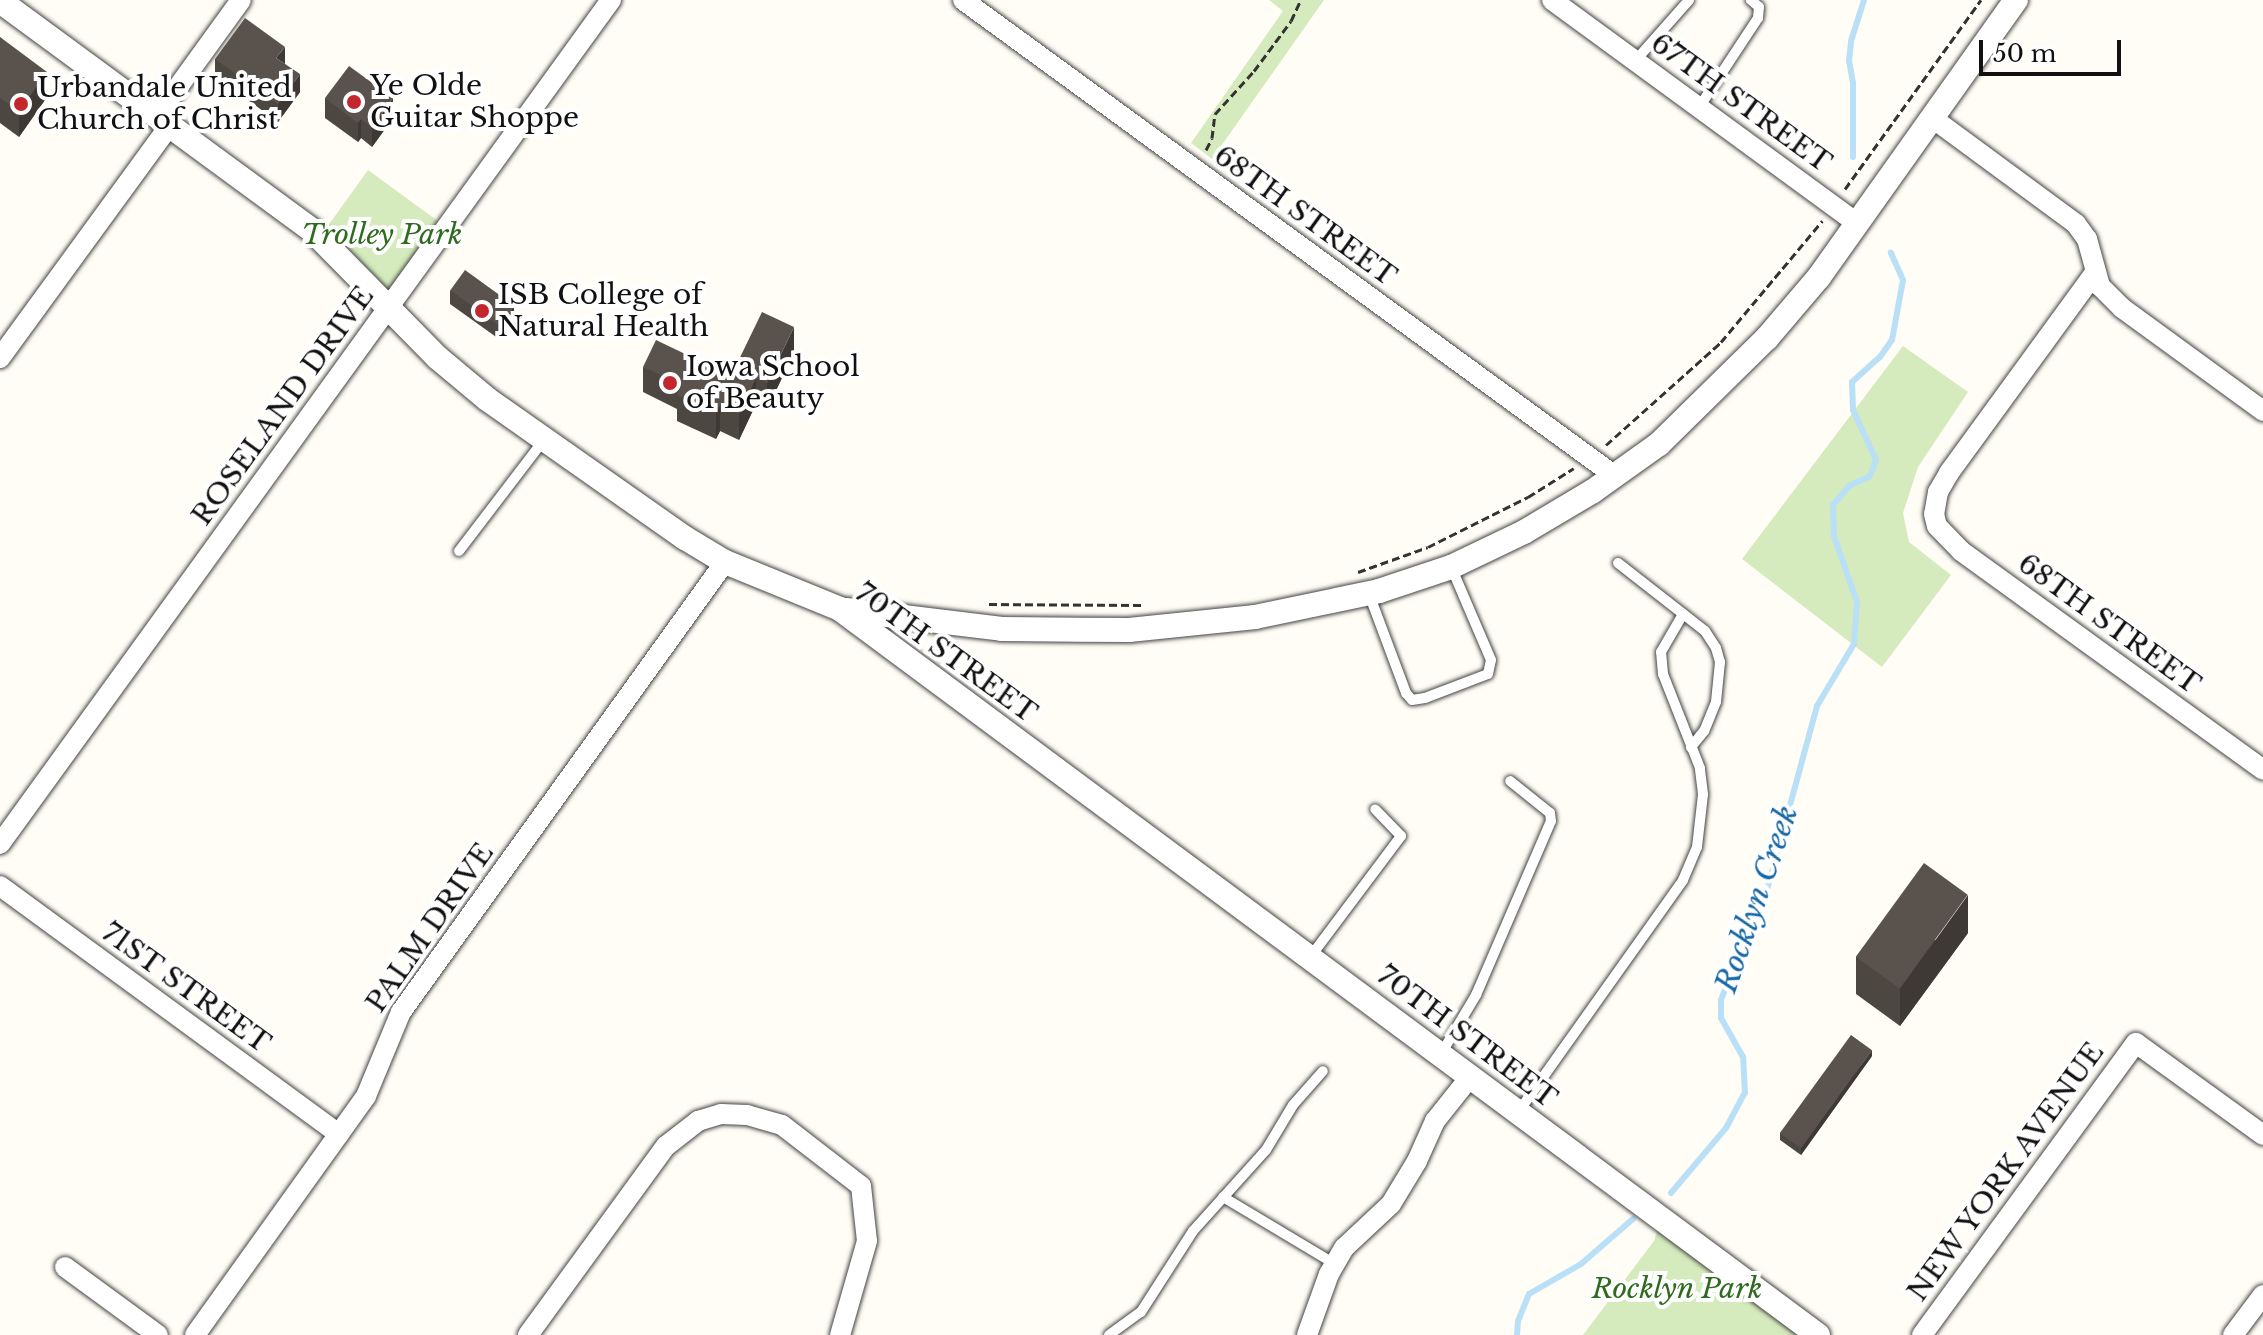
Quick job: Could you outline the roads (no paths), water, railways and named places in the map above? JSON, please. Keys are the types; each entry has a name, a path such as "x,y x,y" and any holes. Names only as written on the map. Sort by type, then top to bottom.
{"street":[{"path":"0,358 164,120 241,0"},
{"name":"ROSELAND DRIVE","path":"0,844 611,0"},
{"name":"68TH STREET","path":"963,0 1615,476"},
{"name":"67TH STREET","path":"1552,0 1857,223"},
{"path":"840,609 1002,629 1129,630 1255,617 1369,594 1451,567 1524,532 1615,476 1690,415 1767,338 1819,277 2016,0"},
{"name":"70TH STREET","path":"0,1 313,231 450,369 544,440 725,562 840,609 1818,1335"},
{"path":"1931,117 2076,224 2087,239 2094,274 2100,286 2122,308 2263,411"},
{"name":"68TH STREET","path":"2094,274 1949,473 1938,492 1934,514 1943,536 1961,551 2263,770"},
{"name":"PALM DRIVE","path":"195,1335 373,1084 390,1033 401,1012 725,562"},
{"name":"71ST STREET","path":"0,886 339,1134"},
{"name":"NEW YORK AVENUE","path":"1922,1335 2136,1043 2263,1135"},
{"path":"1307,1335 1344,1248 1391,1204 1417,1161 1435,1121 1470,1077"},
{"path":"528,1335 666,1146 698,1121 721,1114 747,1115 782,1125 834,1162 861,1186 867,1241 857,1287 840,1335"},
{"path":"65,1267 158,1335"},
{"path":"2233,1335 2263,1295"}],"lane":[{"path":"1636,60 1689,0"},
{"path":"1700,106 1758,18 1759,7 1751,0"},
{"path":"459,551 544,440"},
{"path":"1618,563 1705,631 1716,648 1720,662 1711,718 1691,747"},
{"path":"1369,594 1406,693 1412,700 1425,698 1488,674 1491,660 1451,567"},
{"path":"1518,1112 1683,880 1697,847 1703,794 1700,768 1663,674 1661,652 1683,614"},
{"path":"1441,1054 1476,995 1551,821 1550,813 1510,781"},
{"path":"1310,958 1401,836 1375,809"},
{"path":"1109,1335 1141,1312 1193,1231 1266,1150 1293,1105 1323,1071"},
{"path":"1223,1197 1335,1264"}],"waterway":[{"name":"Rocklyn Creek","path":"1853,157 1853,83 1849,61 1851,41 1864,0"},
{"name":"Rocklyn Creek","path":"1671,1193 1726,1128 1745,1093 1743,1057 1721,1018 1721,1000 1735,964 1742,930 1758,911 1767,890 1817,706 1854,644 1857,602 1834,536 1833,505 1849,486 1870,476 1876,460 1853,410 1852,382 1880,357 1892,340 1903,280 1891,253"},
{"name":"Rocklyn Creek","path":"1517,1335 1518,1321 1529,1294 1581,1264 1633,1219"}],"place":[{"name":"Ye Olde Guitar Shoppe","path":"354,102"},
{"name":"Urbandale United Church of Christ","path":"21,104"},
{"name":"ISB College of Natural Health","path":"482,311"},
{"name":"Iowa School of Beauty","path":"670,383"}],"park label":[{"name":"Trolley Park","path":"382,235"},
{"name":"Rocklyn Park","path":"1677,1289"}]}
